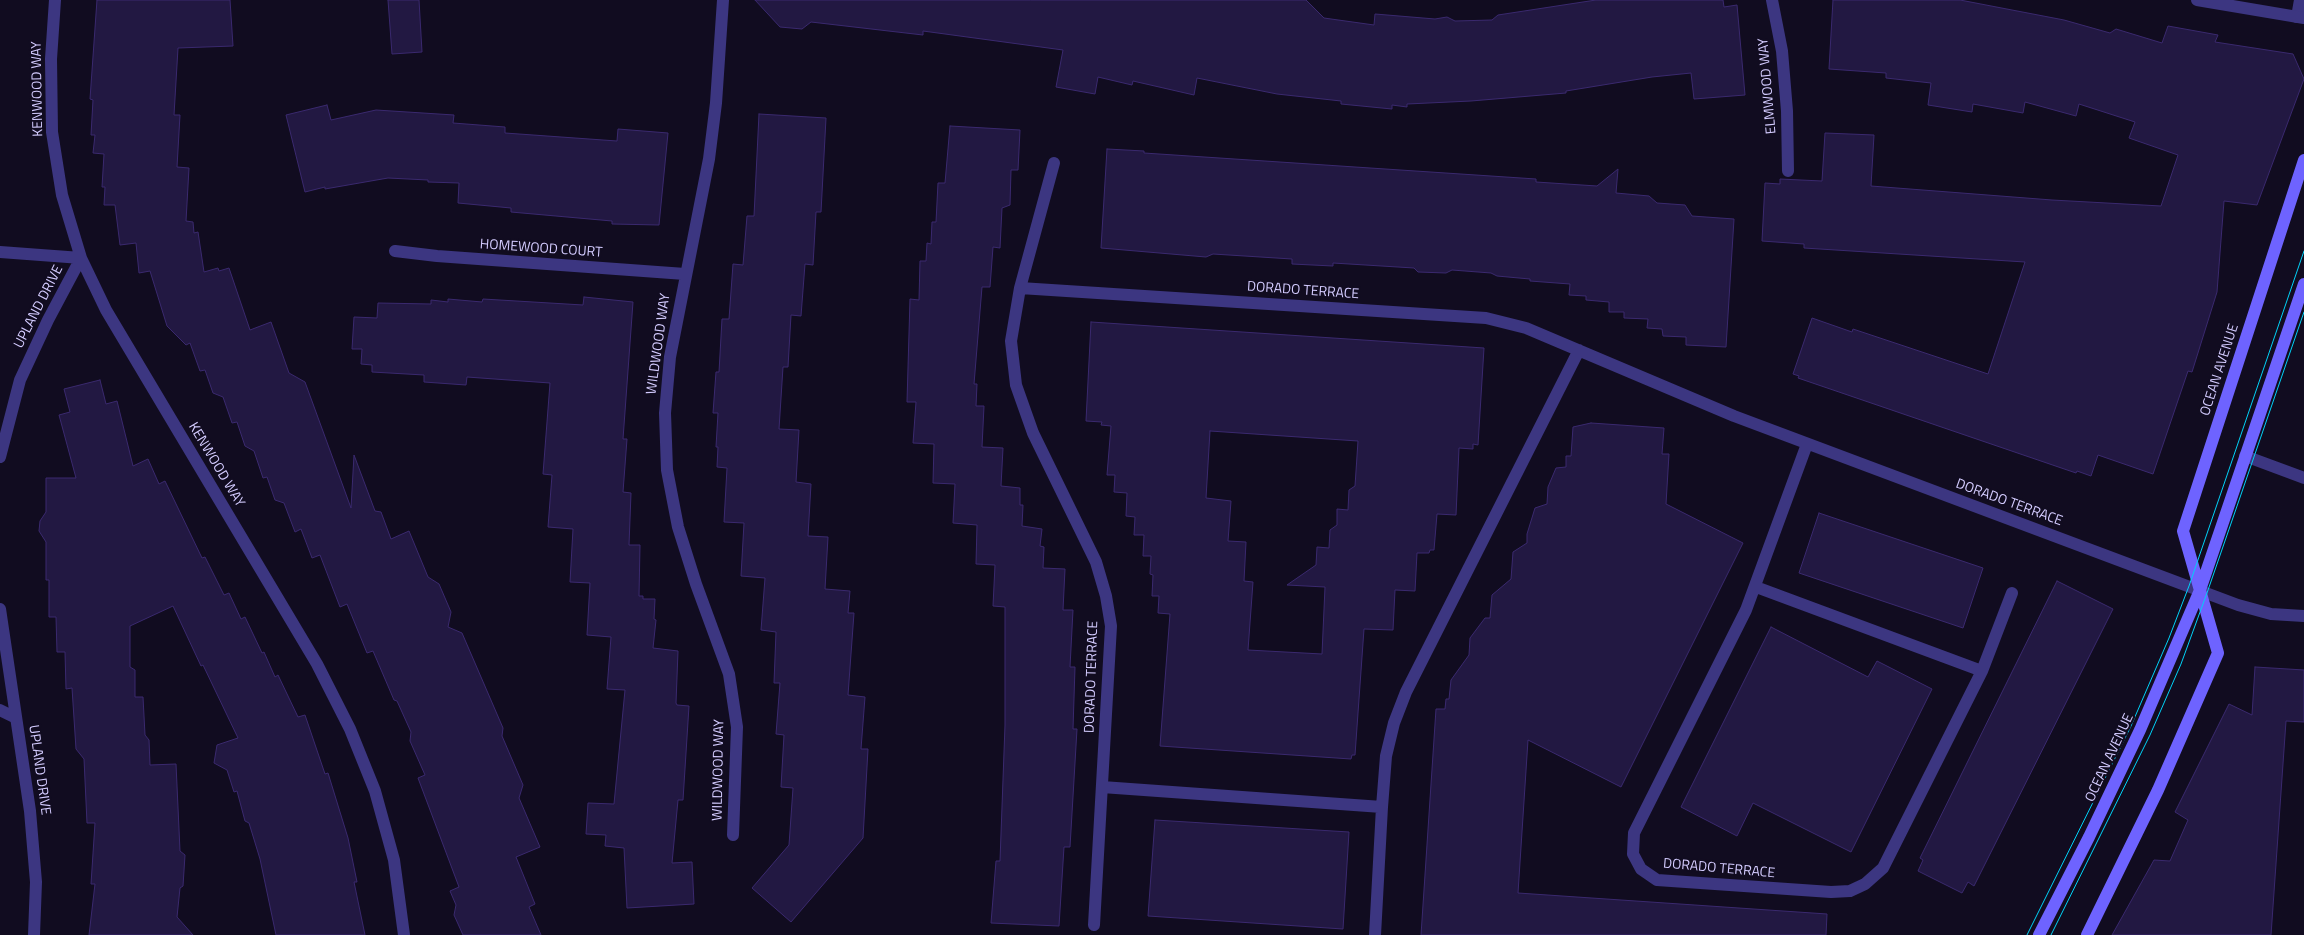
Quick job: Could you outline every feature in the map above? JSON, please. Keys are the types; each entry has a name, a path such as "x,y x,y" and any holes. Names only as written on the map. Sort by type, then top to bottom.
{"main road":[{"name":"OCEAN AVENUE","path":"2087,935 2162,782 2218,653 2183,531 2304,160"},
{"name":"OCEAN AVENUE","path":"2040,935 2140,730 2200,590 2304,284"}],"street":[{"name":"KENWOOD WAY","path":"55,0 51,59 52,132 62,195 81,258 106,310 317,664 350,729 375,791 394,860 404,935"},
{"name":"WILDWOOD WAY","path":"724,0 716,103 709,159 670,357 665,413 667,470 678,526 696,584 729,674 737,727 733,835"},
{"name":"ELMWOOD WAY","path":"1772,0 1782,51 1787,111 1788,171"},
{"path":"2197,0 2301,17 2300,0"},
{"name":"DORADO TERRACE","path":"1054,163 1020,288 1011,342 1016,386 1033,433 1096,562 1109,611 1111,626 1110,651 1094,925"},
{"name":"HOMEWOOD COURT","path":"395,251 437,256 686,274"},
{"path":"0,252 81,258"},
{"name":"UPLAND DRIVE","path":"0,457 20,380 48,320 81,258"},
{"name":"DORADO TERRACE","path":"1020,288 1486,318 1526,328 1648,381 1807,444 2253,610 2271,614 2304,616"},
{"path":"1375,935 1386,756 1394,723 1406,692 1579,350"},
{"name":"DORADO TERRACE","path":"1807,444 1756,587 1634,833 1633,854 1641,869 1657,880 1831,892 1850,891 1865,884 1882,868 1982,672 2012,593"},
{"path":"2245,456 2304,478"},
{"path":"1756,587 1982,672"},
{"name":"UPLAND DRIVE","path":"0,610 30,811 36,882 34,935"},
{"path":"0,710 16,718"},
{"path":"1102,787 1382,807"}],"building":[{"path":"97,0 230,0 233,46 178,48 174,115 180,115 177,167 189,168 186,221 193,222 194,233 198,232 204,272 218,268 219,271 229,268 250,330 271,322 289,373 305,382 351,508 354,455 375,511 381,512 391,539 409,531 428,577 439,584 451,612 448,627 462,633 503,728 502,736 523,785 519,798 540,847 516,857 535,904 529,907 541,935 463,935 454,915 456,905 450,891 459,887 418,778 425,775 410,741 411,732 397,701 394,700 373,651 367,653 347,604 340,607 320,555 312,558 301,529 295,532 284,503 275,500 267,477 263,478 254,451 245,446 237,422 232,423 223,397 213,393 205,370 200,371 190,343 186,345 167,326 150,271 139,273 136,243 120,245 115,205 104,205 105,187 102,187 104,154 93,153 95,135 91,135 93,100 90,99"},
{"path":"388,0 419,0 422,52 392,54"},
{"path":"755,0 1306,0 1324,18 1374,25 1375,14 1435,19 1447,17 1455,21 1492,20 1498,15 1596,0 1723,0 1724,7 1737,5 1745,95 1694,99 1691,73 1652,77 1566,91 1566,93 1407,104 1407,107 1392,105 1392,109 1341,104 1341,101 1277,94 1197,78 1194,95 1133,81 1132,85 1098,77 1095,94 1056,87 1063,50 923,31 923,35 811,22 802,29 780,27"},
{"path":"1833,0 1960,0 2064,20 2110,33 2116,29 2162,43 2168,26 2218,35 2215,42 2293,54 2304,79 2257,205 2224,201 2217,292 2192,372 2188,371 2153,474 2098,455 2091,476 2077,471 2076,473 1798,378 1799,376 1793,374 1812,318 1852,332 1853,329 1988,374 2025,262 1804,248 1804,244 1762,241 1765,183 1780,184 1780,179 1822,181 1825,133 1874,135 1871,186 2052,200 2161,206 2178,155 2129,138 2135,122 2079,104 2076,116 2025,102 2023,113 1973,104 1972,112 1928,105 1931,83 1886,78 1886,73 1829,69"},
{"path":"327,105 331,120 376,110 454,115 453,123 505,127 505,133 617,141 618,129 668,133 659,225 612,224 612,221 511,212 511,208 458,203 459,183 428,182 428,180 388,178 325,189 325,187 305,192 286,115"},
{"path":"759,114 826,118 821,212 816,212 813,265 805,264 801,316 791,315 788,367 783,367 779,429 799,430 796,482 811,484 808,536 828,537 825,589 850,591 848,613 854,613 848,695 865,697 861,749 868,749 863,838 791,922 752,888 789,845 793,788 781,787 784,735 776,734 780,683 774,683 776,632 761,630 765,578 741,576 744,523 724,522 727,468 717,467 718,413 713,413 716,372 719,372 722,319 729,319 733,264 743,265 747,216 754,216"},
{"path":"950,126 1020,130 1018,170 1011,170 1010,205 1002,208 1000,248 993,247 990,287 982,287 974,384 977,384 976,406 984,406 982,447 1003,448 1001,486 1020,488 1020,505 1023,505 1022,526 1042,529 1040,546 1044,547 1043,568 1065,569 1063,610 1073,610 1070,667 1075,667 1073,729 1077,729 1070,847 1064,847 1059,926 991,923 996,861 1000,861 1005,725 1005,607 993,606 995,565 976,564 977,525 953,523 955,484 933,483 934,444 913,443 916,402 907,402 910,299 919,300 920,261 926,261 927,243 931,244 932,222 936,222 938,183 945,183"},
{"path":"1107,149 1536,179 1536,182 1597,186 1618,169 1616,193 1649,196 1657,203 1685,205 1692,216 1734,219 1726,347 1686,345 1686,337 1663,336 1662,329 1647,328 1648,319 1624,318 1624,312 1609,312 1609,302 1586,300 1586,296 1569,295 1570,284 1530,281 1530,279 1497,276 1491,273 1452,270 1446,273 1418,272 1414,268 1333,263 1333,266 1292,264 1292,259 1213,254 1206,257 1101,248"},
{"path":"584,297 633,302 623,439 627,439 623,492 631,493 629,545 640,545 639,596 643,596 643,599 655,599 654,619 656,620 653,648 678,651 676,703 677,705 689,706 683,800 678,800 672,863 692,862 694,904 627,908 624,848 605,846 606,835 586,834 588,803 614,804 625,690 607,689 611,637 587,635 590,583 570,582 573,529 548,527 552,475 543,474 550,383 467,377 466,385 424,382 424,375 372,372 372,365 361,364 362,349 352,349 354,317 377,318 378,303 431,304 431,300 448,302 448,299 482,302 483,299 583,305"},
{"path":"1091,322 1484,348 1478,445 1473,444 1473,449 1459,448 1456,515 1437,514 1434,550 1430,550 1429,553 1417,553 1415,591 1395,590 1393,630 1364,629 1355,755 1352,755 1351,759 1160,746 1170,614 1158,613 1159,596 1152,596 1153,575 1150,574 1151,556 1143,556 1144,535 1134,535 1135,517 1126,516 1127,493 1114,492 1115,475 1107,475 1111,426 1101,425 1102,422 1086,421","holes":["1210,431 1358,441 1355,486 1349,490 1348,510 1337,509 1337,525 1330,530 1329,548 1317,547 1316,565 1287,585 1325,587 1322,654 1248,650 1253,582 1244,581 1246,542 1228,541 1231,501 1206,498"]},
{"path":"100,380 106,404 117,401 133,466 148,459 159,484 165,481 202,558 205,557 224,595 229,593 241,619 245,617 275,677 278,675 298,717 305,715 325,774 328,773 348,838 357,882 354,882 365,935 276,935 260,859 249,823 245,821 237,791 234,792 227,770 214,763 217,745 238,738 173,606 130,626 130,667 135,670 135,697 143,697 145,735 149,740 150,765 176,764 180,851 185,855 183,886 180,888 177,917 193,935 89,935 95,884 91,884 95,823 87,823 84,759 76,749 72,688 66,689 65,652 57,652 56,617 49,617 49,580 46,580 46,542 39,531 40,521 46,512 46,478 76,478 59,415 70,412 64,389"},
{"path":"1591,423 1664,428 1662,454 1669,454 1666,504 1743,543 1621,787 1528,740 1518,893 1827,914 1826,935 1421,935 1436,709 1445,709 1446,699 1449,699 1451,680 1469,655 1470,638 1485,618 1490,618 1492,595 1511,579 1513,552 1527,543 1527,534 1535,508 1547,504 1548,487 1556,468 1566,467 1566,456 1571,456 1573,427"},
{"path":"1819,513 1983,568 1963,628 1799,573"},
{"path":"2057,581 2113,609 1974,886 1968,882 1962,893 1918,871 1923,860 1920,858"},
{"path":"1771,627 1868,677 1877,661 1932,689 1851,852 1753,803 1737,836 1681,807"},
{"path":"2255,667 2304,670 2304,722 2286,721 2271,935 2112,935 2154,860 2170,861 2188,820 2175,812 2229,704 2252,715"},
{"path":"1155,820 1349,832 1343,929 1148,916"}],"tram line":[{"path":"2027,935 2131,726 2169,638 2189,586 2304,251"},
{"path":"2051,935 2150,735 2181,664 2304,312"}]}
